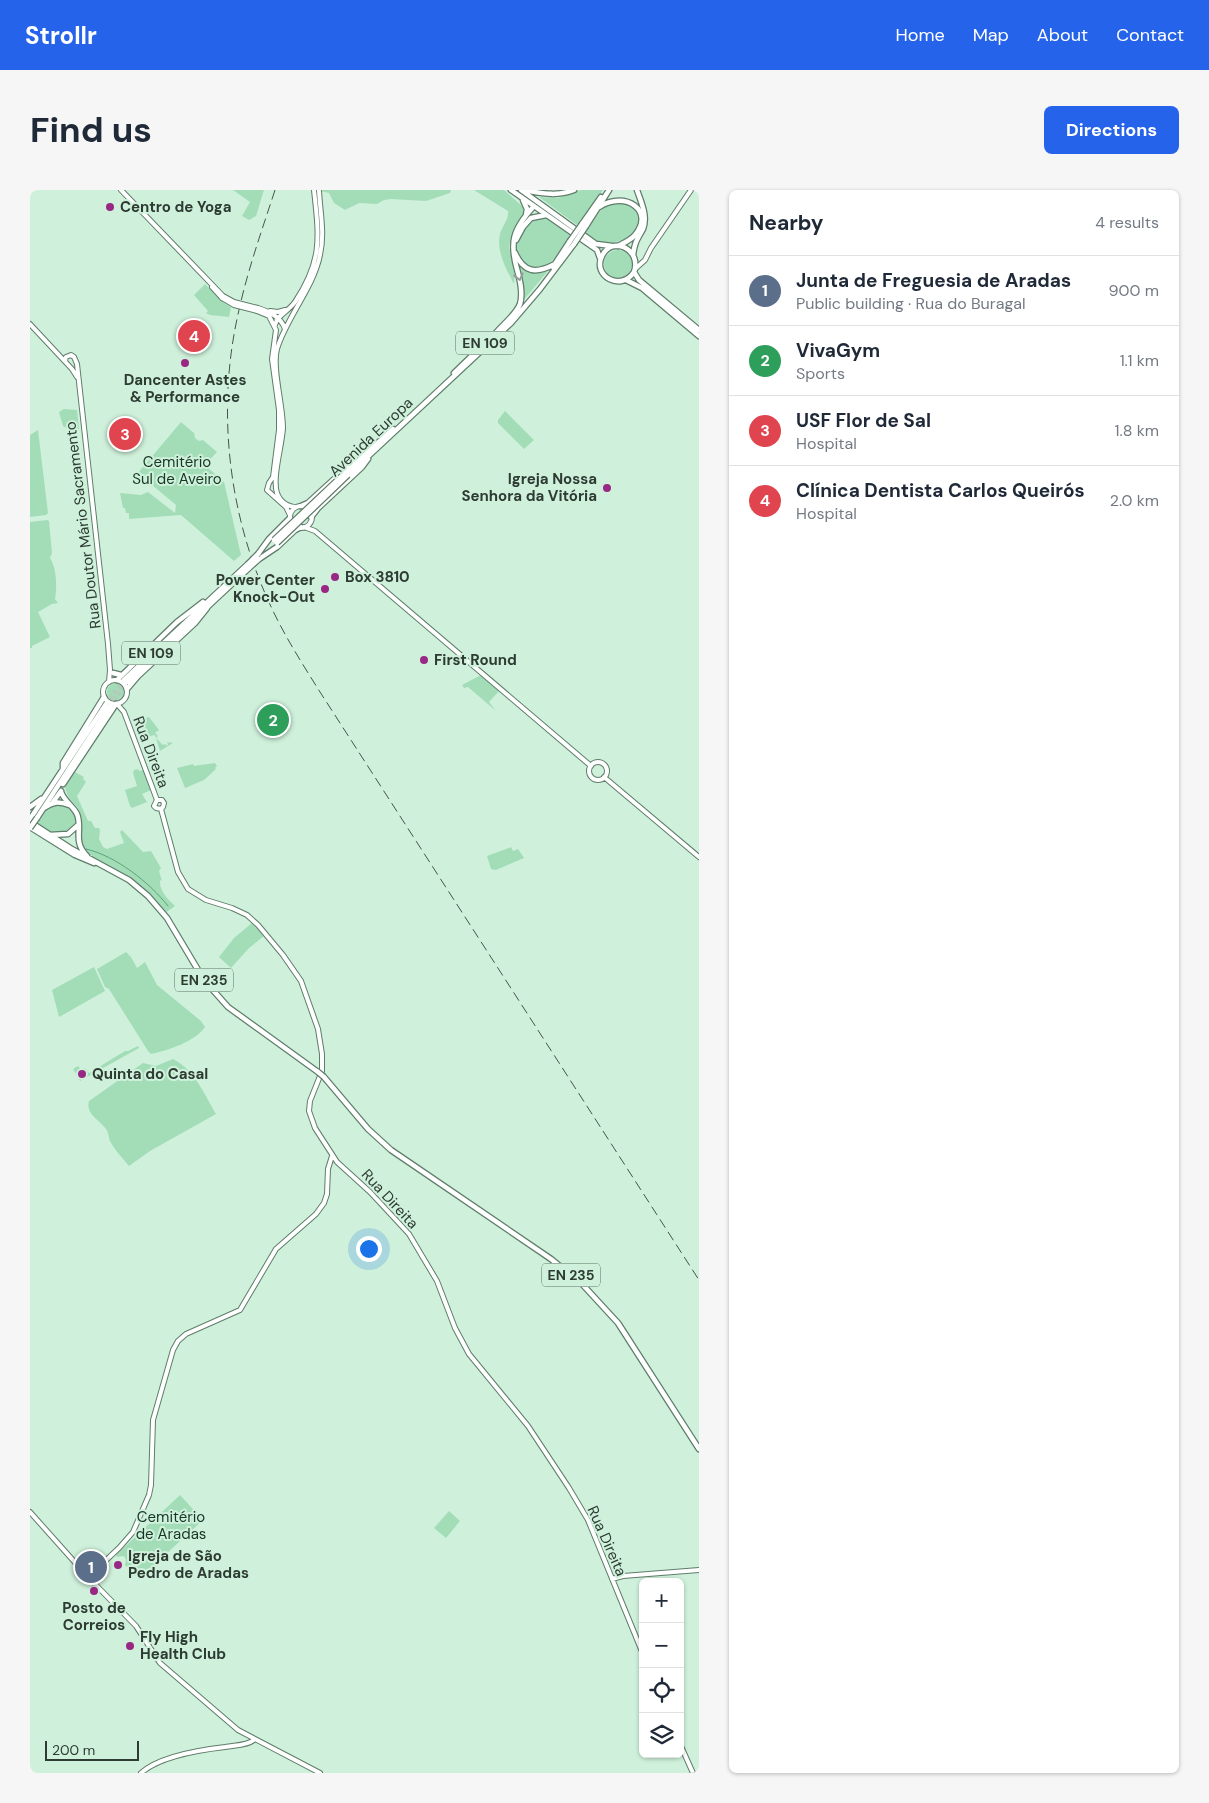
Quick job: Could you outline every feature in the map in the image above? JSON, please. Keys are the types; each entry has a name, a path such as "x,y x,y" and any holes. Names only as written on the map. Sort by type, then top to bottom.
{"main road":[{"path":"121,190 223,297 269,316 279,329 285,329"},
{"path":"314,190 319,236 316,259 294,304 278,318 275,325 276,337 272,359 279,410 279,430 273,477 267,490 286,507 295,526 315,531 591,766"},
{"path":"315,531 307,508 289,506 280,500 276,491 283,430 276,358 285,329 299,304 320,257 322,236 319,190"},
{"path":"510,190 597,250 601,260 602,271 607,278 618,282 626,280 645,260 650,248 691,190"},
{"path":"522,190 551,195 574,190"},
{"path":"522,190 596,244 626,248 634,256 645,260"},
{"name":"Avenida Europa","path":"584,225 599,207 608,190"},
{"name":"Avenida Europa","path":"124,679 370,455 510,323 540,289 608,190"},
{"path":"637,190 645,214 645,221 644,227 634,244 635,270 640,280 699,330"},
{"path":"599,207 610,198 620,197 633,201 640,211 641,224 637,233 630,240 607,250 601,260"},
{"path":"522,198 527,209 526,215"},
{"path":"534,206 547,208"},
{"path":"495,334 518,309 520,303 522,289 512,252 513,243 515,233 534,206"},
{"path":"547,215 531,218 518,236 515,252 519,261 528,269 543,270 556,264"},
{"name":"Avenida Europa","path":"347,474 527,302 572,243"},
{"path":"626,280 642,288 699,336"},
{"path":"257,310 278,312 290,309"},
{"path":"264,310 278,318 283,323 285,329"},
{"path":"30,324 67,363 77,377"},
{"path":"58,353 72,356 75,360 73,364 67,363"},
{"path":"67,356 67,363"},
{"name":"Rua Doutor Mário Sacramento","path":"75,360 111,671 109,682"},
{"path":"258,557 276,548 295,530 302,527 318,508 362,467 370,455"},
{"path":"258,557 269,539 299,506 308,503 346,468 362,458"},
{"path":"269,484 276,485"},
{"path":"124,712 116,704 109,702 104,697 103,689 109,682 124,679 197,605 210,601"},
{"path":"127,689 138,676 195,623 210,601"},
{"path":"111,671 124,679"},
{"name":"Rua Doutor Mário Sacramento","path":"111,671 116,680"},
{"path":"116,680 124,683 127,689 124,712"},
{"path":"62,771 64,763 104,697"},
{"path":"63,784 116,704 125,700"},
{"path":"30,827 32,819 46,795 108,705 73,762 42,808 32,819"},
{"name":"Rua Direita","path":"124,712 157,800 154,806 157,809 161,809"},
{"path":"42,808 53,802 61,792 73,762"},
{"path":"597,762 604,765 606,770 604,778 598,780 592,777 589,770 591,766 597,762"},
{"path":"604,778 699,857"},
{"path":"61,792 76,814 78,837 82,851 94,861"},
{"path":"30,807 46,795"},
{"name":"Rua Direita","path":"157,800 162,800 164,803 161,809 178,872 188,889 206,900 247,915 258,925 302,981 318,1029 323,1061 322,1071 312,1092 309,1111 315,1128 332,1156 370,1192 409,1234 437,1281 455,1328 466,1348 530,1429 569,1488 588,1520 639,1644"},
{"path":"53,802 69,805"},
{"name":"EN 235","path":"32,819 48,835 112,870 139,888 167,918 204,980 228,1007 324,1077 379,1140 410,1164 551,1259 583,1286 618,1323 699,1450"},
{"path":"48,835 68,834 77,825"},
{"name":"EN 235","path":"30,827 75,855 112,870"},
{"path":"88,1577 133,1532 149,1495 153,1420 173,1350 178,1341 186,1334 240,1310 276,1249 316,1214 324,1203 327,1194 328,1169 332,1156"},
{"path":"30,1512 88,1577 136,1626 160,1663 238,1730 320,1773"},
{"path":"612,1579 699,1570"},
{"path":"141,1773 153,1764 172,1758 249,1743 254,1740"},
{"path":"684,1753 693,1773"}],"green space":[{"path":"233,190 264,190 256,216 249,220 242,216 250,202"},
{"path":"321,190 451,190 450,193 426,201 391,199 377,204 359,203 345,210 334,203 329,193"},
{"path":"474,190 504,190 523,207 524,215 511,236 509,247 515,271 514,284 502,260 499,247 500,234 508,211"},
{"path":"581,190 603,190 577,225 539,197 558,198"},
{"path":"629,201 637,210 640,218 636,230 630,235 616,242 602,243 585,233 604,205"},
{"path":"541,217 547,218 570,235 559,253 550,263 544,266 532,267 521,260 518,255 516,249 517,242 530,223"},
{"path":"618,250 628,254 632,264 628,274 618,278 608,274 604,264 608,254"},
{"path":"516,261 522,268 530,272 548,271 522,302"},
{"path":"205,284 223,302 231,307 229,317 206,313 208,311 194,295"},
{"path":"64,409 77,410 79,429 70,430 63,426 59,412"},
{"path":"505,411 534,440 524,449 498,423 498,420"},
{"name":"Cemitério Sul de Aveiro","path":"181,422 194,433 195,438 199,441 203,440 217,452 205,465 224,482 241,555 234,561 181,515 129,519 129,513 126,513 125,508 123,508 120,493 141,495 148,492 175,513 176,505 138,473"},
{"path":"38,430 48,513 46,515 30,517 30,435"},
{"path":"49,521 52,553 50,558 56,578 55,599 58,603 52,604 38,612 50,637 30,648 30,522"},
{"path":"481,675 500,690 489,702 496,711 468,687 464,688 462,685"},
{"path":"112,683 120,683 125,688 123,699 112,701 107,696 107,688"},
{"path":"149,717 159,730 155,733 158,736 156,738 163,745 167,746 167,742 173,743 160,751 155,735 146,737 140,720"},
{"path":"215,763 216,769 204,780 185,788 177,768 193,764 194,766"},
{"path":"138,769 139,771 143,770 151,790 142,794 147,802 132,808 125,790 137,786 133,773 134,770"},
{"path":"75,772 84,777 83,779 86,782 77,796 88,821 91,821 95,828 99,828 99,839 103,847 107,849 124,843 120,832 122,830 143,852 151,851 161,868 159,871 162,891 175,906 165,913 137,884 96,859 85,848 80,838 81,815 68,796 65,786"},
{"path":"55,805 66,806 76,817 74,826 68,832 55,835 36,826 47,809"},
{"path":"511,847 513,851 518,849 524,858 496,870 491,869 487,856"},
{"path":"252,923 264,936 249,948 231,968 219,957 234,938"},
{"path":"126,952 137,968 145,962 157,985 201,1021 205,1027 201,1032 173,1048 151,1054 148,1051 109,989 105,987 97,969"},
{"path":"94,967 105,991 59,1017 52,990"},
{"path":"138,1046 139,1048 80,1081 73,1069 78,1066 81,1070 85,1068 89,1073 125,1051"},
{"path":"173,1059 193,1076 216,1114 150,1151 129,1166 110,1141 106,1129 89,1110 89,1101 143,1063 156,1066"},
{"name":"Cemitério de Aradas","path":"180,1495 203,1520 142,1576 135,1576 125,1565 126,1560 124,1556 117,1557 116,1555"},
{"path":"449,1511 460,1521 446,1538 434,1528"}],"waterway":[{"path":"86,849 109,857 131,871 142,879 168,906"}],"tunnel":[{"path":"106,704 124,680"},
{"path":"110,706 127,682"}],"railway":[{"path":"275,190 239,310 228,388 228,427 237,505 247,544 260,581 281,627 320,692 699,1280"}],"place":[{"name":"Centro de Yoga","path":"110,207"},
{"name":"Clínica Dentista Carlos Queirós","path":"194,336"},
{"name":"Dancenter Astes & Performance","path":"185,363"},
{"name":"USF Flor de Sal","path":"125,434"},
{"name":"Igreja Nossa Senhora da Vitória","path":"607,488"},
{"name":"Box 3810","path":"335,577"},
{"name":"Power Center Knock-Out","path":"325,589"},
{"name":"First Round","path":"424,660"},
{"name":"VivaGym","path":"273,720"},
{"name":"Quinta do Casal","path":"82,1074"},
{"name":"Igreja de São Pedro de Aradas","path":"118,1565"},
{"name":"Junta de Freguesia de Aradas","path":"91,1567"},
{"name":"Posto de Correios","path":"94,1591"},
{"name":"Fly High Health Club","path":"130,1646"}]}
